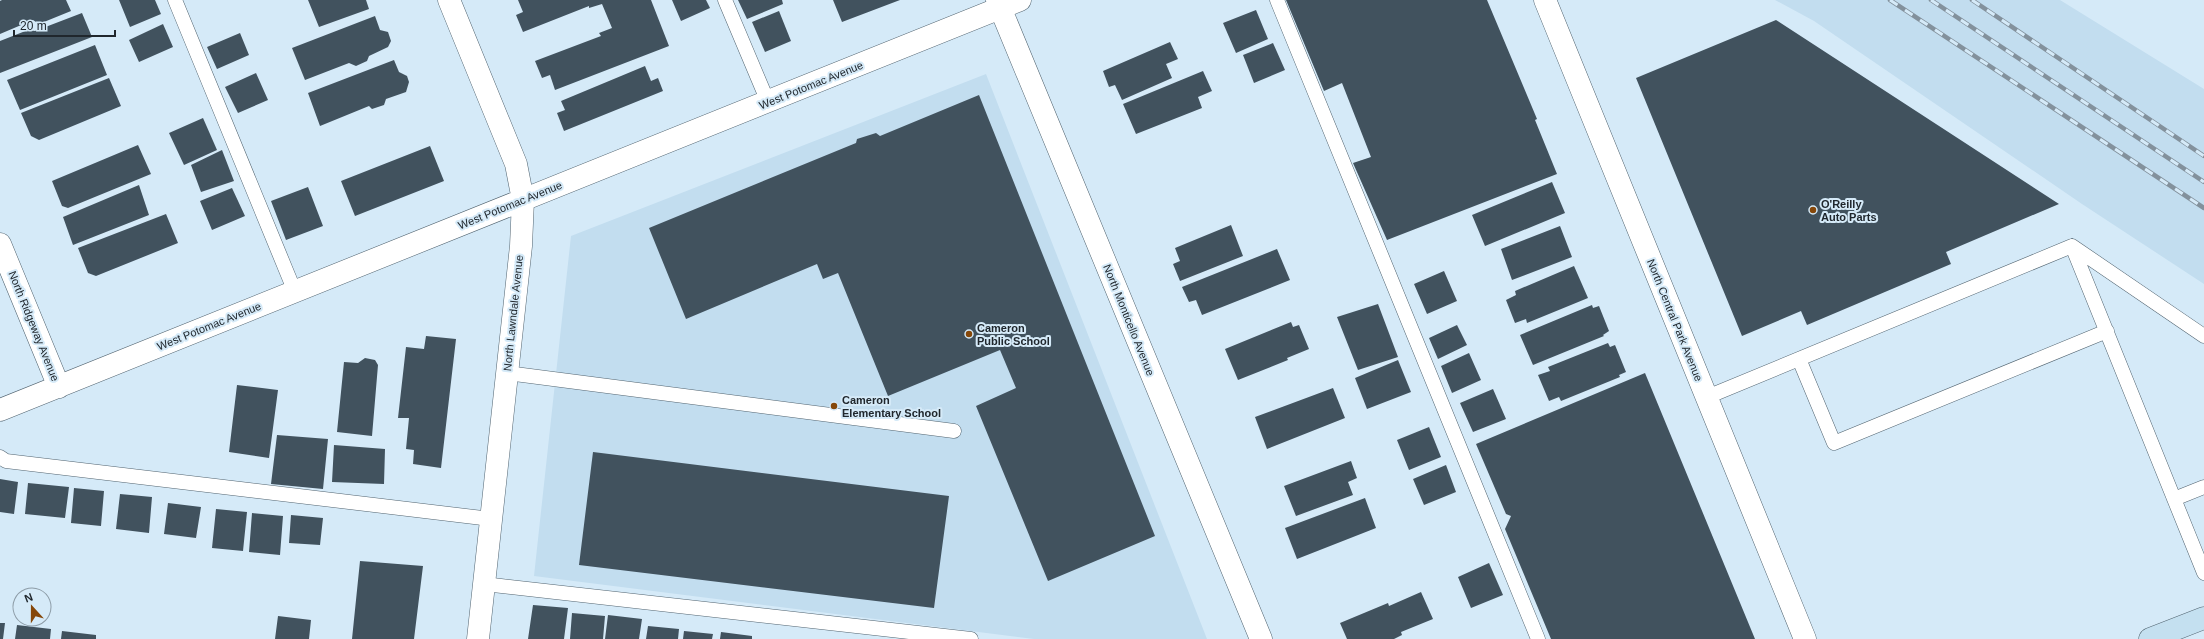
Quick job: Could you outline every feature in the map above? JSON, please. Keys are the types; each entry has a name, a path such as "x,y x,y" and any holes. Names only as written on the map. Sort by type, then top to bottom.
{"main road":[{"path":"2150,639 2204,618"}],"street":[{"name":"North Lawndale Avenue","path":"449,0 516,164 523,200 521,246 478,639"},
{"name":"North Central Park Avenue","path":"1545,0 1805,639"},
{"name":"West Potomac Avenue","path":"0,410 768,102 1006,3"},
{"name":"North Monticello Avenue","path":"1006,3 1261,639"},
{"name":"North Ridgeway Avenue","path":"0,244 59,386"}],"lane":[{"path":"175,0 295,292"},
{"path":"725,0 768,102"},
{"path":"1277,0 1538,639"},
{"path":"1707,397 2072,246"},
{"path":"2072,246 2204,574"},
{"path":"2072,246 2204,336"},
{"path":"1799,359 1834,443 2107,331"},
{"path":"507,373 954,431"},
{"path":"0,457 6,461 491,519"},
{"path":"2174,499 2204,487"},
{"path":"484,584 971,639"}],"shaded area":[{"path":"1775,0 2060,0 2204,89 2204,284 2082,204 1814,21"},
{"name":"Cameron Elementary School","path":"986,74 1207,639 1034,639 534,576 571,236"}],"building":[{"path":"66,0 71,11 39,24 33,20 0,34 0,1"},
{"path":"119,0 155,0 161,14 130,27"},
{"path":"308,0 366,0 369,9 319,27"},
{"path":"518,0 651,0 669,46 555,90 550,75 542,78 535,61 601,36 599,33 612,28 602,4 589,8 589,6 523,32 516,15 523,12"},
{"path":"672,0 706,0 710,8 681,21"},
{"path":"738,0 782,0 783,4 747,19"},
{"path":"833,0 900,0 842,22"},
{"path":"1286,0 1487,0 1537,119 1535,120 1557,174 1387,240 1353,163 1371,157 1342,83 1324,91"},
{"path":"1256,10 1268,39 1236,53 1223,23"},
{"path":"779,11 791,41 765,52 752,22"},
{"path":"82,13 92,37 0,73 0,41 28,30 35,31"},
{"path":"375,16 380,30 388,32 391,41 388,47 369,56 367,61 356,66 349,63 305,80 292,48"},
{"path":"1776,20 2059,204 1946,252 1951,264 1807,325 1801,311 1742,336 1636,78"},
{"path":"163,24 173,47 139,62 129,40"},
{"path":"240,33 249,55 217,69 207,47"},
{"path":"1170,42 1178,59 1166,64 1172,78 1122,100 1115,85 1109,87 1103,71"},
{"path":"1273,43 1285,70 1254,83 1243,55"},
{"path":"95,45 107,75 20,110 7,80"},
{"path":"394,60 399,72 407,76 409,82 406,92 386,99 384,105 372,109 369,106 320,126 308,93"},
{"path":"645,66 651,81 658,78 663,91 564,131 557,113 565,110 561,101"},
{"path":"1203,71 1212,91 1198,97 1202,108 1136,134 1123,104"},
{"path":"256,73 268,100 238,113 225,87"},
{"path":"109,78 121,106 39,140 31,136 21,113"},
{"name":"Cameron Public School","path":"979,95 1155,536 1048,581 976,406 1016,388 1000,350 888,396 838,273 823,279 817,264 686,319 649,228 856,143 857,139 876,133 880,136"},
{"path":"203,118 217,150 184,165 169,133"},
{"path":"138,145 151,174 68,208 62,206 52,181"},
{"path":"430,146 444,181 355,216 341,181"},
{"path":"222,150 234,181 201,192 191,165"},
{"path":"1552,182 1565,213 1485,246 1472,215"},
{"path":"139,185 149,215 73,245 63,217"},
{"path":"308,187 323,226 286,240 271,201"},
{"path":"232,188 245,216 212,230 200,201"},
{"path":"166,214 178,243 96,276 88,273 78,248"},
{"path":"1231,225 1243,256 1180,281 1173,264 1180,261 1175,248"},
{"path":"1560,226 1572,257 1512,280 1501,249"},
{"path":"1277,249 1290,280 1202,315 1196,300 1189,302 1182,287"},
{"path":"1574,266 1588,298 1527,323 1526,319 1515,323 1506,300 1516,295 1515,291"},
{"path":"1444,271 1457,301 1427,314 1414,284"},
{"path":"1378,304 1398,357 1358,370 1337,317"},
{"path":"1592,305 1593,308 1599,306 1609,331 1603,335 1604,336 1533,365 1520,335"},
{"path":"1291,322 1293,327 1299,325 1309,349 1287,358 1288,360 1238,380 1225,349"},
{"path":"1457,325 1467,345 1438,359 1429,338"},
{"path":"426,336 456,339 441,468 413,464 414,450 406,449 409,418 398,418 406,347 424,349"},
{"path":"1608,343 1610,347 1615,345 1626,372 1619,375 1620,377 1561,401 1559,397 1549,401 1538,375 1550,371 1548,367"},
{"path":"1469,353 1481,380 1452,393 1441,366"},
{"path":"365,358 375,360 378,365 372,436 337,432 344,362 358,363"},
{"path":"1398,360 1411,392 1367,409 1355,378"},
{"path":"1645,373 1755,639 1551,639 1505,529 1511,516 1506,514 1476,444"},
{"path":"237,385 278,390 269,458 229,452"},
{"path":"1333,388 1345,418 1267,449 1255,417"},
{"path":"1493,389 1506,419 1473,432 1460,403"},
{"path":"1429,427 1441,457 1409,470 1397,440"},
{"path":"277,435 328,439 323,489 271,484"},
{"path":"334,445 385,449 384,484 332,482"},
{"path":"593,452 949,496 934,608 579,565"},
{"path":"1351,461 1357,478 1348,482 1353,495 1296,516 1284,486"},
{"path":"1446,465 1456,492 1424,505 1413,479"},
{"path":"0,479 18,482 14,514 0,512"},
{"path":"28,483 69,487 65,518 25,514"},
{"path":"74,488 104,491 101,526 71,523"},
{"path":"120,494 152,497 149,533 116,529"},
{"path":"1365,498 1376,528 1297,559 1285,528"},
{"path":"168,503 201,507 196,538 164,534"},
{"path":"216,509 247,512 243,551 212,548"},
{"path":"252,513 283,516 280,555 249,552"},
{"path":"291,515 323,518 320,545 289,543"},
{"path":"360,561 423,566 414,639 352,639"},
{"path":"1489,563 1503,595 1471,608 1458,577"},
{"path":"1421,592 1433,619 1401,632 1402,635 1394,639 1347,639 1340,623 1388,603 1389,606"},
{"path":"533,605 568,608 564,639 528,639"},
{"path":"572,613 605,616 603,639 570,639"},
{"path":"608,615 642,619 639,639 605,639"},
{"path":"278,616 311,620 309,639 275,639"},
{"path":"0,623 5,623 3,639 0,639"},
{"path":"648,626 679,629 678,639 646,639"},
{"path":"17,627 51,629 50,639 15,639"},
{"path":"62,631 96,635 96,639 61,639"},
{"path":"684,631 713,634 712,639 683,639"},
{"path":"721,632 752,636 752,639 720,639"}],"railway":[{"path":"1890,0 2204,208"},
{"path":"1931,0 2204,182"},
{"path":"1972,0 2204,156"}],"place":[{"name":"O'Reilly Auto Parts","path":"1813,210"},
{"name":"Cameron Public School","path":"969,334"},
{"name":"Cameron Elementary School","path":"834,406"}]}
